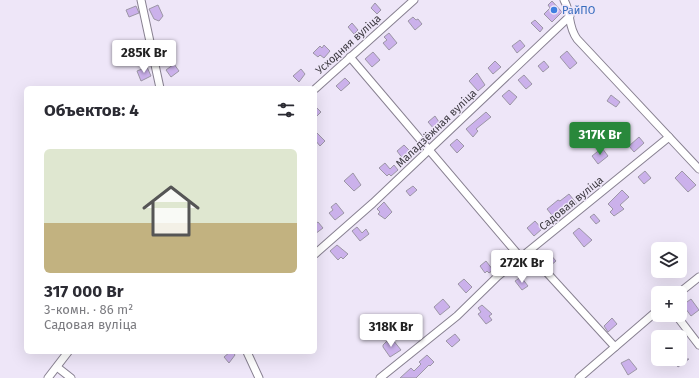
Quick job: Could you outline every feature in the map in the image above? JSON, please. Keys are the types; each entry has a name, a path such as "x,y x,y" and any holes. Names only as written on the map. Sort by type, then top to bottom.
{"street":[{"path":"141,0 160,86"},
{"name":"Усходняя вуліца","path":"317,87 414,0"},
{"path":"564,0 570,16 570,27 577,39 699,170"},
{"name":"Маладзёжная вуліца","path":"317,252 430,149 570,16"},
{"path":"350,57 430,149 521,258"},
{"name":"Садовая вуліца","path":"380,378 457,316 498,276 669,137"},
{"path":"528,252 614,346"},
{"path":"687,287 699,278"},
{"path":"580,378 614,346 651,316"},
{"path":"681,322 699,345"},
{"path":"48,378 67,354"},
{"path":"248,354 259,378"},
{"path":"57,367 71,378"}],"building":[{"name":"РайПО","path":"552,1 562,12 552,22 544,14 550,8 548,5"},
{"path":"375,3 381,10 377,14 371,8"},
{"path":"158,5 163,16 159,21 154,19 149,9"},
{"path":"136,6 139,13 129,17 126,10"},
{"path":"413,17 416,20 418,19 422,24 415,30 408,21"},
{"path":"535,20 543,28 540,32 531,23"},
{"path":"352,23 358,30 354,34 348,27"},
{"path":"389,33 397,43 389,50 383,43 387,40 384,37"},
{"path":"520,40 525,46 517,53 512,46"},
{"path":"324,45 330,51 324,58 320,55 318,57 313,53 320,46 322,48"},
{"path":"143,49 147,54 138,61 134,55"},
{"path":"567,51 577,63 570,69 560,57"},
{"path":"373,52 380,60 372,67 365,59"},
{"path":"495,61 501,67 493,74 488,68"},
{"path":"544,61 549,67 543,72 538,66"},
{"path":"174,64 179,71 171,77 166,70"},
{"path":"147,67 151,76 141,81 137,71"},
{"path":"301,69 305,74 299,82 293,76"},
{"path":"477,73 485,85 478,91 469,81"},
{"path":"524,75 532,84 526,89 518,80"},
{"path":"345,78 350,83 341,91 336,86"},
{"path":"509,90 517,97 510,105 502,96"},
{"path":"611,95 620,102 616,107 607,101"},
{"path":"317,108 321,112 317,116"},
{"path":"486,112 491,117 476,129 478,131 473,137 466,129"},
{"path":"435,116 441,125 435,130 428,122"},
{"path":"317,133 325,141 320,146 317,142"},
{"path":"639,137 644,143 634,152 629,146"},
{"path":"457,139 464,146 457,153 450,145"},
{"path":"404,145 411,152 403,159 397,151"},
{"path":"602,148 608,156 598,164 592,156"},
{"path":"385,163 390,169 394,165 398,170 391,176 389,174 387,176 379,168"},
{"path":"645,171 651,178 644,184 638,177"},
{"path":"682,171 696,185 688,192 675,178"},
{"path":"353,173 361,185 354,191 344,181"},
{"path":"413,186 417,190 410,196 406,191"},
{"path":"622,190 629,197 620,205 624,209 614,216 610,212 613,209 608,204"},
{"path":"569,194 577,204 555,219 547,209 558,200 560,201"},
{"path":"384,202 392,212 385,219 378,214 380,212 377,209"},
{"path":"336,203 344,213 335,220 329,213 333,210 331,207"},
{"path":"594,214 600,221 596,224 590,217"},
{"path":"535,221 542,229 534,236 527,228"},
{"path":"317,223 323,228 317,232"},
{"path":"357,227 362,233 366,229 369,234 360,241 352,231"},
{"path":"579,228 592,240 584,247 573,233"},
{"path":"337,245 348,254 343,259 341,257 338,260 330,251"},
{"path":"500,250 508,258 502,263 494,255"},
{"path":"549,253 556,261 550,266 543,258"},
{"path":"486,261 493,270 489,273 487,271 485,273 480,266"},
{"path":"521,277 528,286 522,290 515,281"},
{"path":"464,279 472,287 466,293 458,284"},
{"path":"443,299 450,307 440,315 434,307"},
{"path":"691,299 699,310 691,316 687,310 687,302"},
{"path":"482,305 492,314 489,316 492,320 486,324 478,314 481,312 478,308"},
{"path":"612,318 617,324 608,332 604,326"},
{"path":"413,328 417,332 409,339 405,334"},
{"path":"455,334 460,340 452,347 446,341"},
{"path":"393,340 401,350 390,357 383,345 387,341 389,344"},
{"path":"228,354 235,355 229,363 224,357"},
{"path":"427,355 434,362 416,378 400,378 411,368 414,371 421,364 419,362"},
{"path":"629,359 637,369 628,375 621,363"}],"place":[{"name":"РайПО","path":"554,10"}]}
